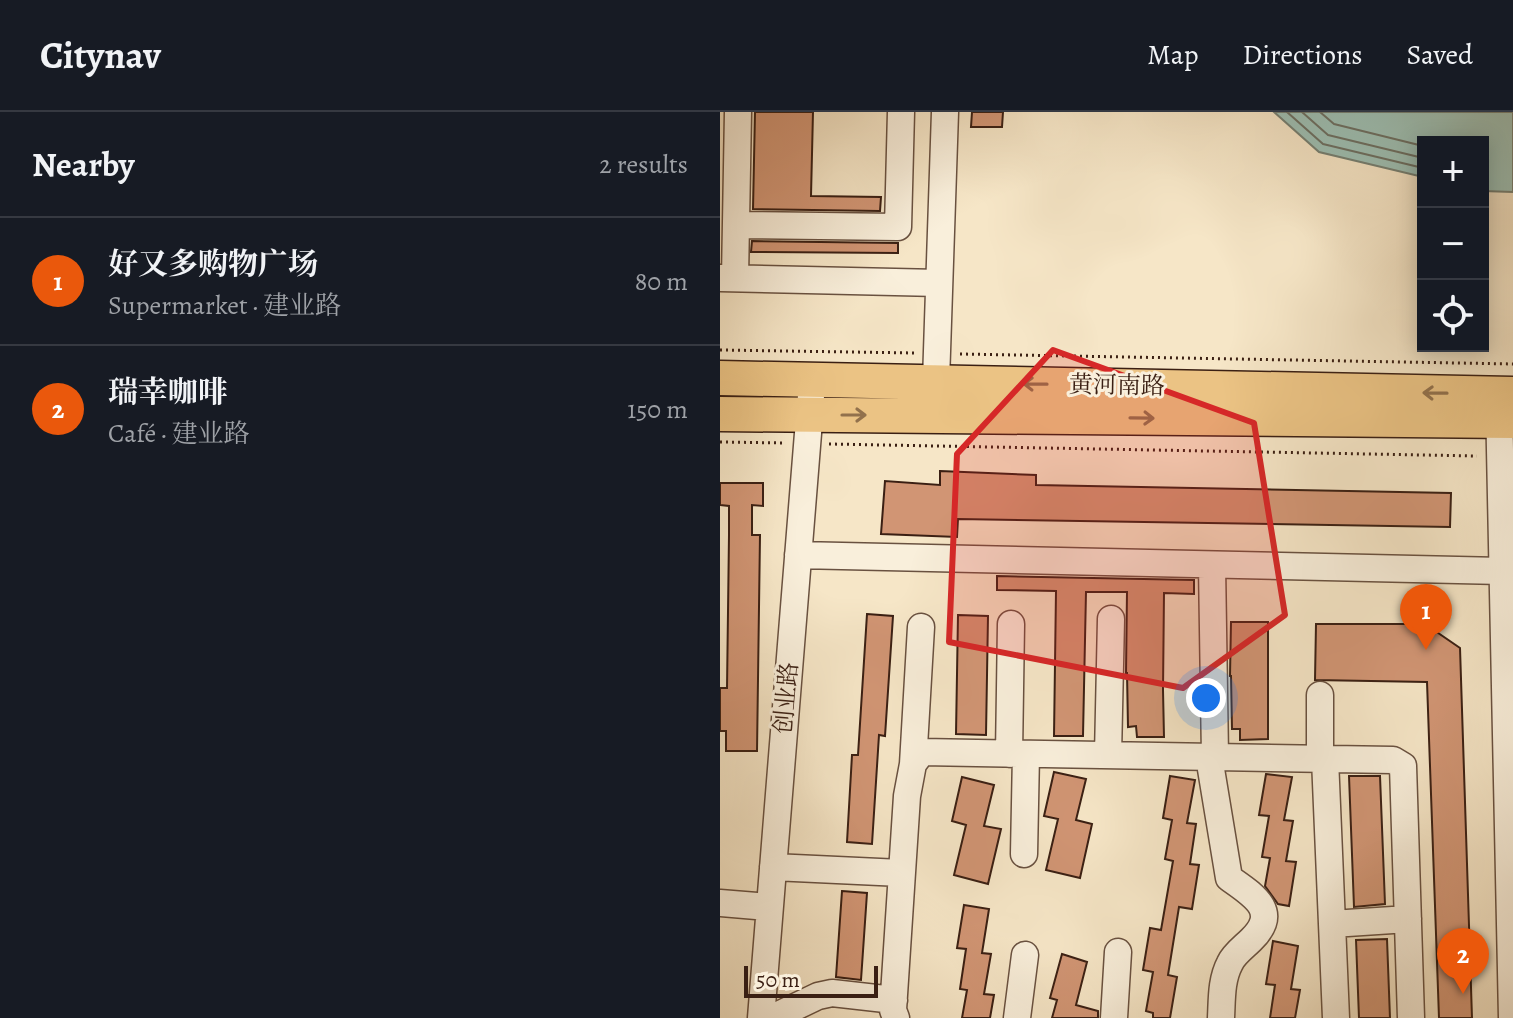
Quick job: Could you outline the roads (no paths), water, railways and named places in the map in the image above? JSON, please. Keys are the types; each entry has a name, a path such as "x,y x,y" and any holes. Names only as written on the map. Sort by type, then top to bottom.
{"main road":[{"name":"黄河南路","path":"720,378 812,378 936,367 1506,407"},
{"name":"黄河南路","path":"720,414 808,429 1506,407"}],"street":[{"path":"738,112 736,225 728,278 939,283"},
{"path":"736,225 898,227 901,112"},
{"path":"936,367 945,112"},
{"path":"899,159 943,160"},
{"name":"创业路","path":"761,1018 812,378"},
{"path":"1506,407 1500,457 1512,1018"},
{"path":"798,555 1502,571"},
{"path":"1212,565 1212,757 1229,878 1253,894 1261,903 1264,914 1259,932 1231,959 1224,979 1221,1018"},
{"path":"1108,755 1111,619"},
{"path":"1011,624 1024,854"},
{"path":"772,1018 818,996 832,993 894,1011 901,873 907,796 913,764 921,627"},
{"path":"1320,695 1336,1018"},
{"path":"913,764 922,752 1393,760 1403,766 1411,1018"},
{"path":"773,867 901,873"},
{"path":"720,903 769,907"},
{"path":"1332,924 1408,919"},
{"path":"1114,1018 1118,952"},
{"path":"1017,1018 1025,955"}],"water":[{"path":"1274,112 1513,112 1513,192 1489,191 1489,136 1417,136 1417,176 1319,152"}],"place":[{"name":"好又多购物广场","path":"1426,650"},
{"name":"瑞幸咖啡","path":"1463,994"}]}
